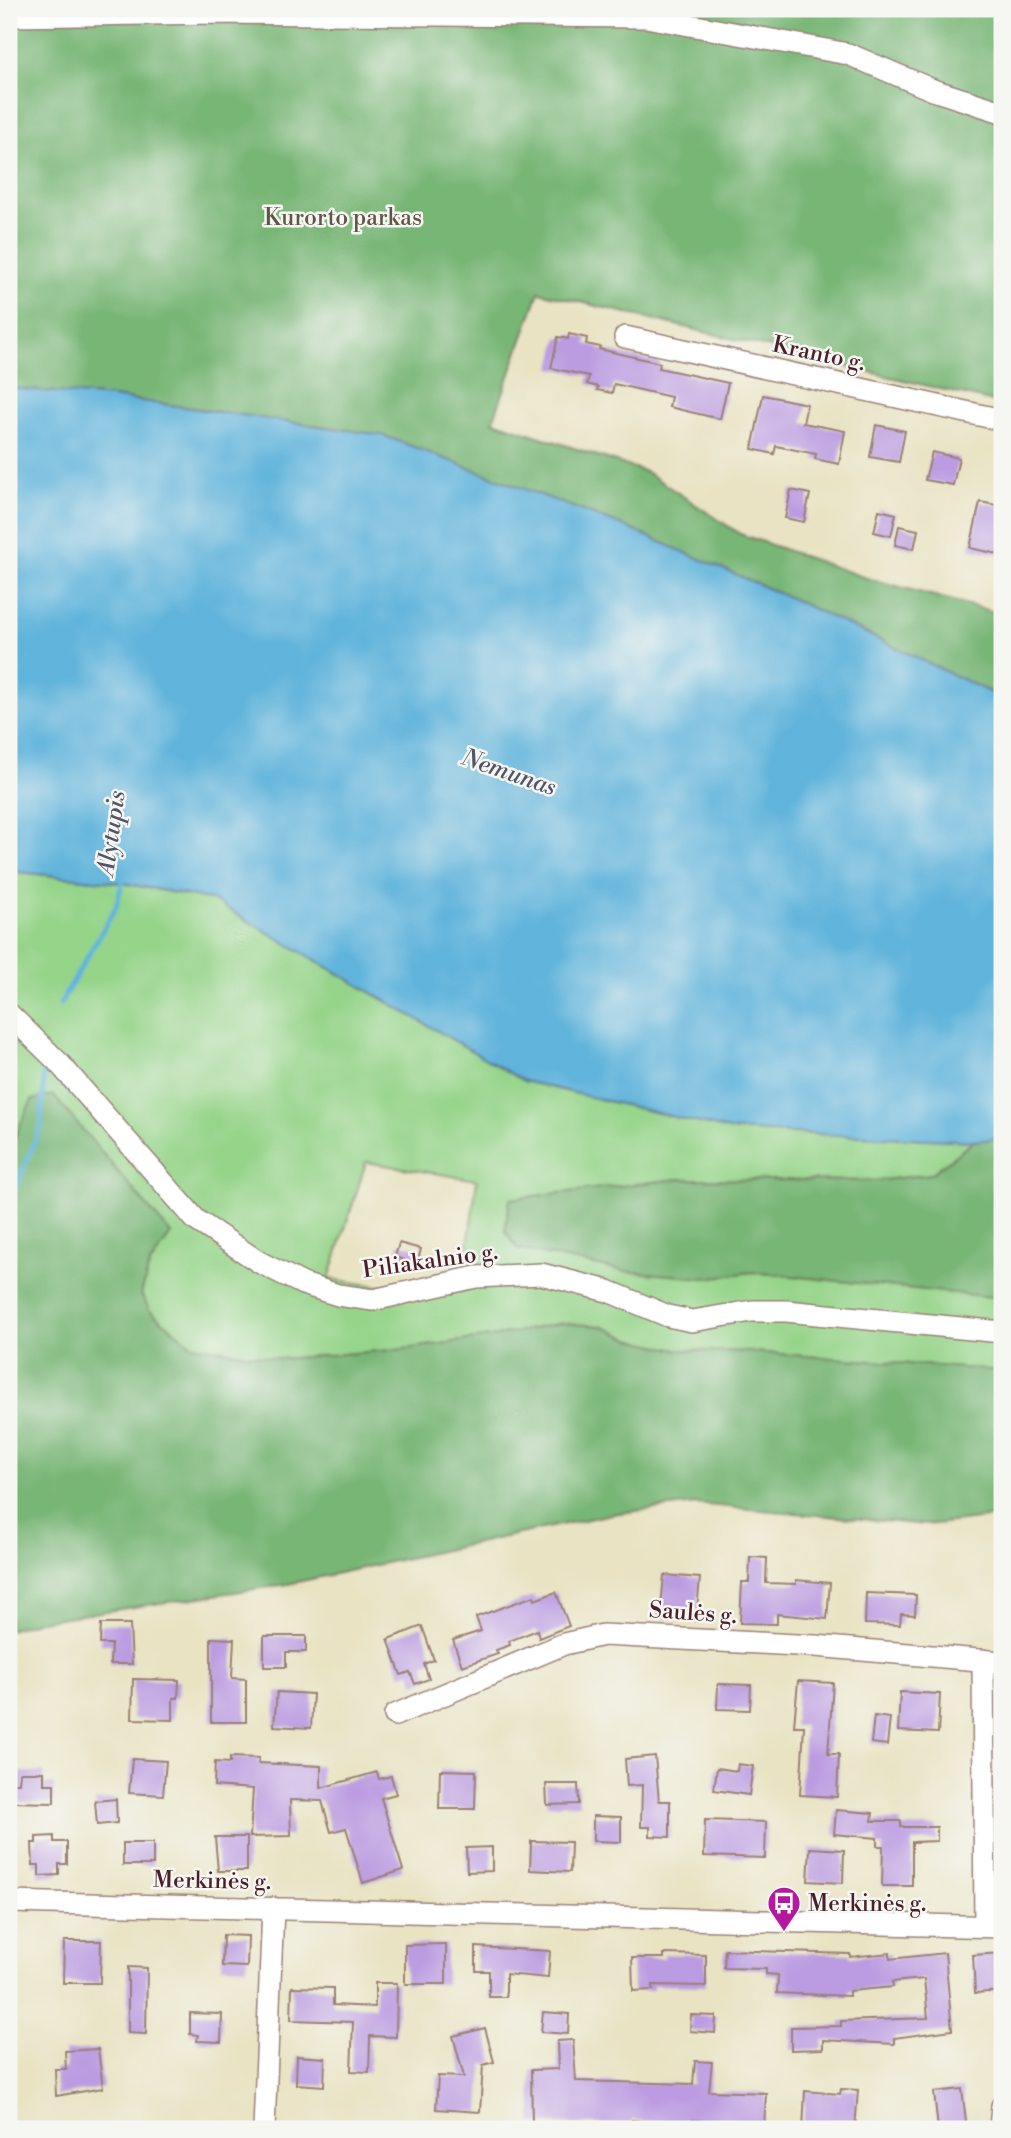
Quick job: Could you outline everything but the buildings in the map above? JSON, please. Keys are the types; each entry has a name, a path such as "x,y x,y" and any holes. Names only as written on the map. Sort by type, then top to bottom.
{"street":[{"path":"9,16 218,13 646,17 848,54 933,90 1002,112"},
{"name":"Kranto g.","path":"625,337 1002,420"},
{"name":"Piliakalnio g.","path":"9,1014 59,1063 196,1220 259,1262 303,1284 338,1295 373,1300 475,1277 541,1274 608,1291 668,1315 692,1321 752,1311 786,1311 1002,1332"},
{"name":"Saulės g.","path":"395,1715 564,1644 603,1635 815,1646 992,1661"},
{"path":"992,1661 994,1927"},
{"name":"Merkinės g.","path":"9,1902 994,1927"},
{"path":"264,2129 273,1908"},
{"path":"1000,2129 1002,2106"}],"green space":[{"name":"Kurorto parkas","path":"9,9 1002,9 1002,404 539,292 493,421 646,472 740,534 863,577 1002,614 1002,698 797,601 628,528 382,435 113,397 9,388"},
{"path":"9,871 123,883 212,900 524,1081 729,1130 974,1141 931,1174 876,1181 679,1179 510,1199 518,1249 623,1271 705,1278 752,1272 1002,1298 1002,1371 753,1352 677,1350 630,1339 601,1326 561,1323 497,1336 405,1349 280,1359 192,1345 150,1311 141,1294 149,1266 171,1234 32,1100 9,1149 9,1050 18,1040 9,1031","holes":["366,1162 477,1180 465,1267 391,1288 329,1279"]},
{"path":"53,1095 171,1234 149,1266 141,1294 150,1311 192,1345 280,1359 405,1349 497,1336 561,1323 601,1326 630,1339 677,1350 753,1352 1002,1371 1002,1516 927,1525 696,1504 611,1514 288,1584 39,1621 9,1630 9,1149 32,1100"},
{"path":"1002,1138 1002,1298 752,1272 705,1278 623,1271 518,1249 505,1231 510,1199 679,1179 876,1181 931,1174 974,1141"}],"water":[{"name":"Nemunas","path":"9,388 113,397 382,435 628,528 797,601 1002,698 1002,1138 974,1141 729,1130 524,1081 212,900 123,883 9,871"}],"waterway":[{"name":"Alytupis","path":"60,1004 116,907 123,880"},
{"name":"Alytupis","path":"9,1205 41,1126 44,1070"}],"place":[{"name":"Merkinės g.","path":"784,1933"}]}
